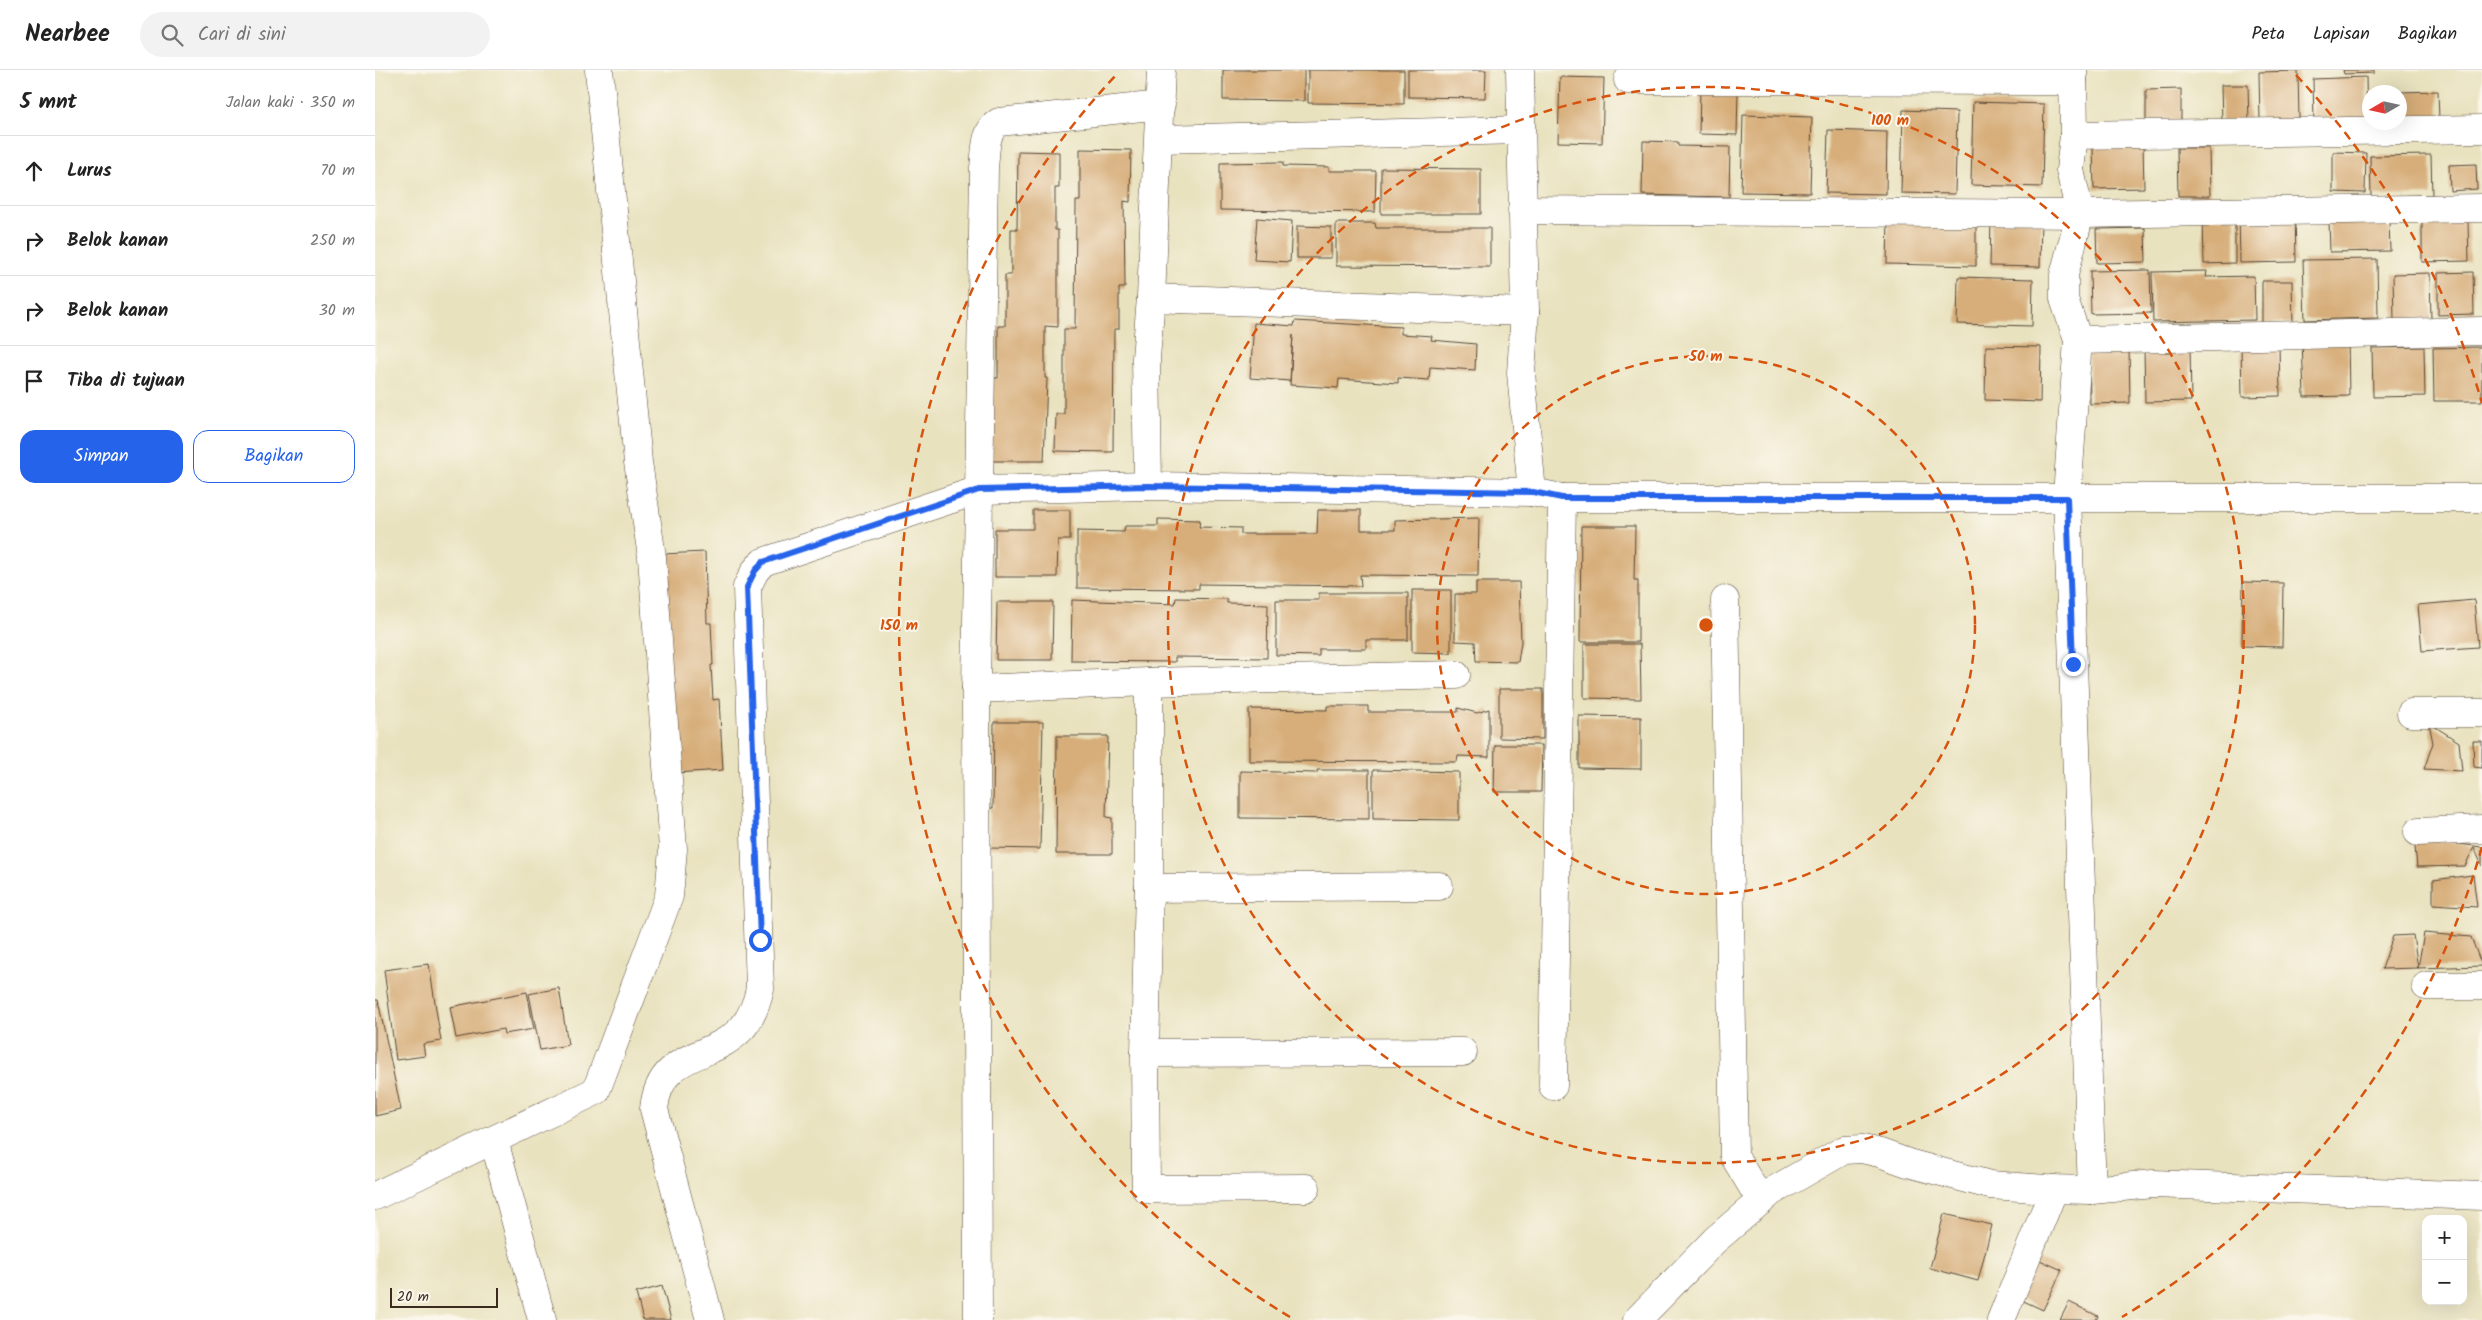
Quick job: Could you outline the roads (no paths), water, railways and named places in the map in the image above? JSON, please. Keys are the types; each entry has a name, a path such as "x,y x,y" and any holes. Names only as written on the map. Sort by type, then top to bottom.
{"street":[{"path":"375,1196 596,1091 669,896 673,872 673,839 652,557 638,462 599,70"},
{"path":"1148,486 1146,358 1160,139 1161,70"},
{"path":"1520,70 1525,312 1521,373 1533,492"},
{"path":"1628,80 2073,76 2074,135 2069,170 2080,214 2064,275 2064,299 2078,340 2067,498 2092,1190"},
{"path":"978,1320 976,690 983,168 990,130 993,126 1006,122 1161,105"},
{"path":"2074,135 2482,129"},
{"path":"1160,139 1520,130"},
{"path":"1522,210 2080,214 2482,208"},
{"path":"1151,298 1525,312"},
{"path":"2078,340 2482,331"},
{"path":"710,1320 654,1109 655,1096 661,1082 670,1070 691,1056 728,1039 742,1028 752,1013 760,989 747,587 755,571 763,562 979,490 1148,486 1533,492 1562,498 2482,498"},
{"path":"1553,1086 1562,498"},
{"path":"1725,600 1733,1156 1761,1201"},
{"path":"976,690 1149,682 1456,675"},
{"path":"1149,682 1149,888 1145,1053 1146,1189 1306,1188"},
{"path":"2411,713 2482,712"},
{"path":"2418,832 2482,829"},
{"path":"1149,888 1439,886"},
{"path":"2426,986 2482,986"},
{"path":"1145,1053 1463,1052"},
{"path":"494,1140 542,1320"},
{"path":"1637,1320 1715,1240 1771,1192 1845,1150 1863,1149 1880,1153 1908,1164 1990,1185 2092,1190 2153,1184 2482,1196"},
{"path":"2001,1320 2054,1189"}]}
